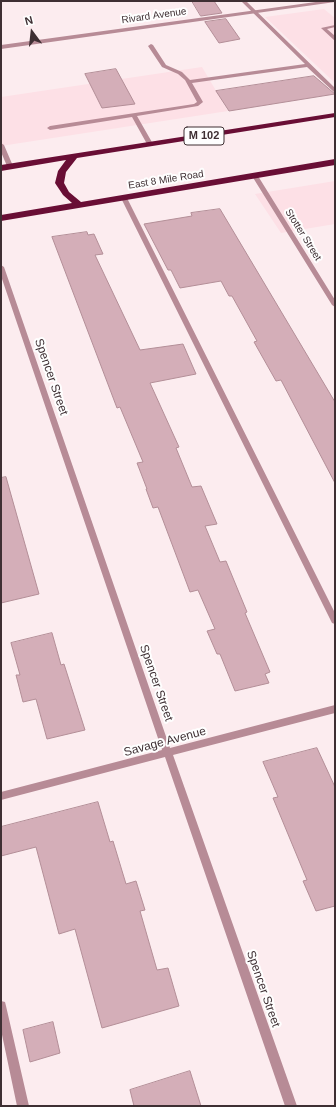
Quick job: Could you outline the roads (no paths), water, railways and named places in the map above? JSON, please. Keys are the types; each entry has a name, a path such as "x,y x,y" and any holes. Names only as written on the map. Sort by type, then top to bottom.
{"highway":[{"name":"M 102","path":"5,167 335,115"},
{"path":"74,157 64,167 58,181 64,193 80,205"},
{"name":"East 8 Mile Road","path":"1,218 335,162"}],"street":[{"path":"243,1 335,91"},
{"name":"Rivard Avenue","path":"1,47 333,1"},
{"path":"335,26 323,28 335,39"},
{"path":"50,128 200,104 200,100 189,82 180,73 164,66 151,46"},
{"path":"189,82 309,65"},
{"path":"134,115 150,144"},
{"path":"1,145 5,167"},
{"name":"Stotter Street","path":"255,176 335,305"},
{"path":"124,198 335,621"},
{"name":"Spencer Street","path":"1,267 168,754 292,1106"},
{"name":"Savage Avenue","path":"1,796 168,754 335,709"},
{"path":"1,1006 23,1106"}]}
